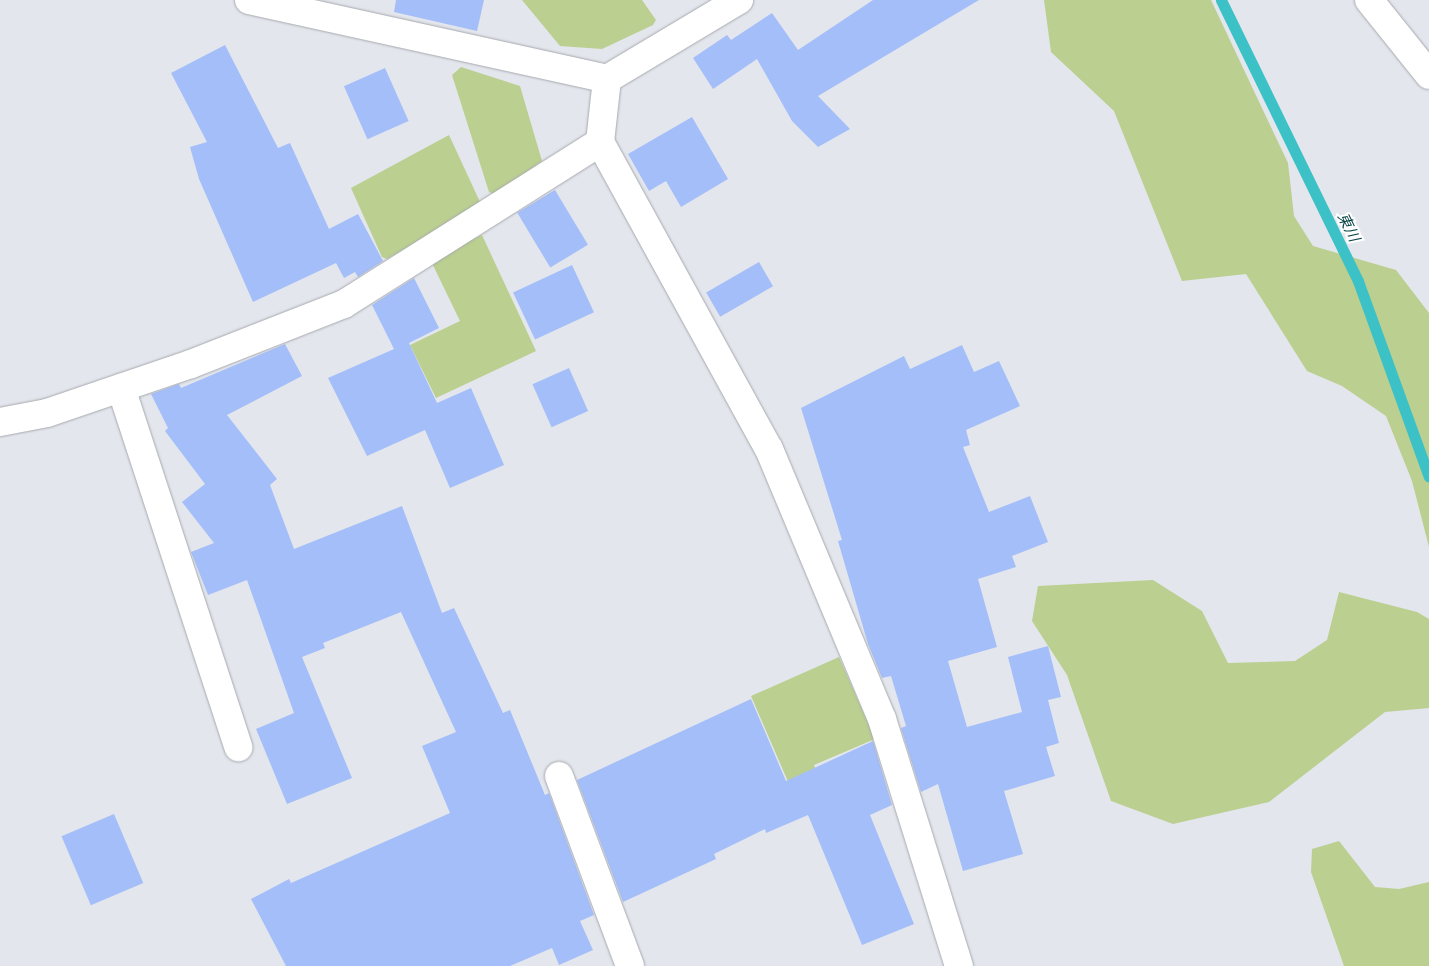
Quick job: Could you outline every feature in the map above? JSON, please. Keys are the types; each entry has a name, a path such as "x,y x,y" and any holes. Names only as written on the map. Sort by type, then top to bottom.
{"street":[{"path":"249,0 607,79 739,0"},
{"path":"1370,0 1429,75"},
{"path":"607,79 600,142 769,449 882,719 959,966"},
{"path":"0,422 47,413 120,388 344,304 600,142"},
{"path":"120,388 238,747"},
{"path":"559,776 630,966"}],"green space":[{"path":"522,0 642,0 656,20 653,25 602,49 560,46"},
{"path":"1044,0 1211,0 1288,163 1294,216 1313,246 1396,270 1429,313 1429,547 1412,481 1386,416 1342,386 1307,371 1246,274 1182,281 1114,111 1051,52"},
{"path":"461,67 520,86 542,161 496,195 489,192 452,75"},
{"path":"449,135 480,202 478,208 387,259 382,257 351,188"},
{"path":"482,235 536,351 436,398 410,345 460,321 430,259"},
{"path":"1153,580 1202,611 1228,663 1295,661 1327,640 1339,592 1417,612 1429,619 1429,708 1385,712 1269,802 1173,824 1111,801 1067,675 1032,621 1038,586"},
{"path":"839,657 875,739 814,765 829,803 802,814 751,696"},
{"path":"1339,841 1375,887 1399,889 1429,882 1429,966 1344,966 1311,872 1312,849"}],"building":[{"path":"396,0 484,0 477,31 394,12"},
{"path":"873,0 979,0 818,96 850,129 818,147 792,121 757,59 713,89 693,58 727,35 731,40 772,13 798,50"},
{"path":"225,45 278,148 290,143 329,229 358,214 383,261 358,277 355,272 344,278 336,263 253,302 199,179 190,147 207,142 171,73"},
{"path":"385,68 409,121 367,139 344,86"},
{"path":"692,117 728,179 681,207 666,181 649,191 628,154"},
{"path":"555,190 588,245 550,268 517,213"},
{"path":"759,262 773,286 720,317 706,292"},
{"path":"572,265 594,312 535,340 513,292"},
{"path":"414,278 439,328 409,343 437,403 471,388 504,465 450,488 425,430 367,456 328,378 394,349 372,305"},
{"path":"285,344 302,376 227,415 277,479 270,485 294,549 402,506 442,613 454,608 503,713 510,710 545,795 549,793 594,915 580,921 593,950 559,965 552,948 510,966 286,966 251,899 289,879 291,883 450,813 422,746 456,732 401,612 323,643 325,648 302,657 352,778 287,804 256,729 294,713 247,580 208,595 191,552 214,543 182,502 205,484 165,431 168,428 151,394 179,384 181,388"},
{"path":"962,345 974,372 999,361 1020,406 966,430 970,445 963,447 989,512 1030,496 1048,542 1012,556 1016,567 978,579 997,647 948,661 967,727 1022,712 1008,657 1048,646 1061,697 1048,700 1059,743 1046,747 1055,776 1004,791 1023,854 963,871 938,784 921,792 901,728 906,726 891,676 882,678 868,644 838,541 842,540 801,408 904,356 910,369"},
{"path":"569,368 588,411 552,427 532,384"},
{"path":"751,699 786,781 873,741 892,805 870,815 914,924 862,945 808,815 766,833 765,829 714,854 716,859 623,902 577,780"},
{"path":"114,814 143,883 91,905 62,836"}],"waterway":[{"name":"東川","path":"1221,0 1358,281 1429,477"}]}
